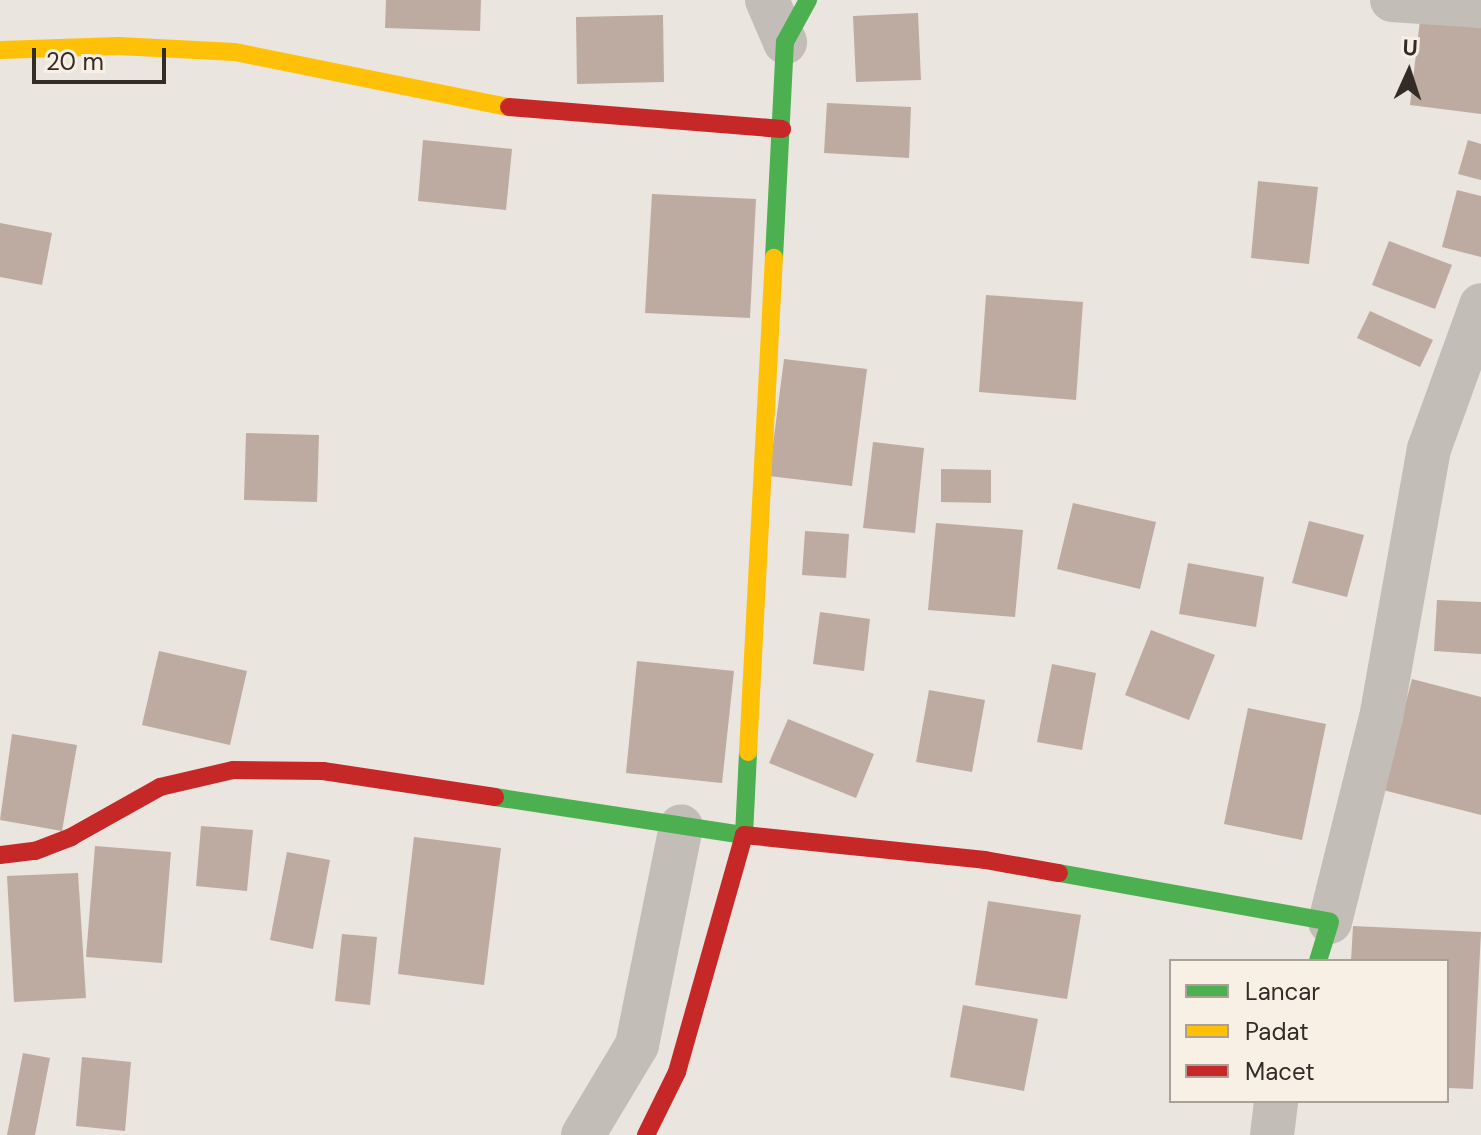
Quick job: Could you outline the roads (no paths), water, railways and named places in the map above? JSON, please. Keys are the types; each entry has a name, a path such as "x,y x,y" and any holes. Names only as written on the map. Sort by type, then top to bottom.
{"street":[{"path":"646,1135 677,1072 744,835 785,42 767,0"},
{"path":"785,42 808,0"},
{"path":"1392,0 1481,6"},
{"path":"0,50 119,46 235,52 509,107 782,129"},
{"path":"0,855 35,851 71,837 160,787 233,770 323,771 744,835 985,860 1324,941 1381,718 1429,449 1481,305"},
{"path":"583,1135 637,1045 681,826"},
{"path":"1272,1135 1276,1103"}]}
